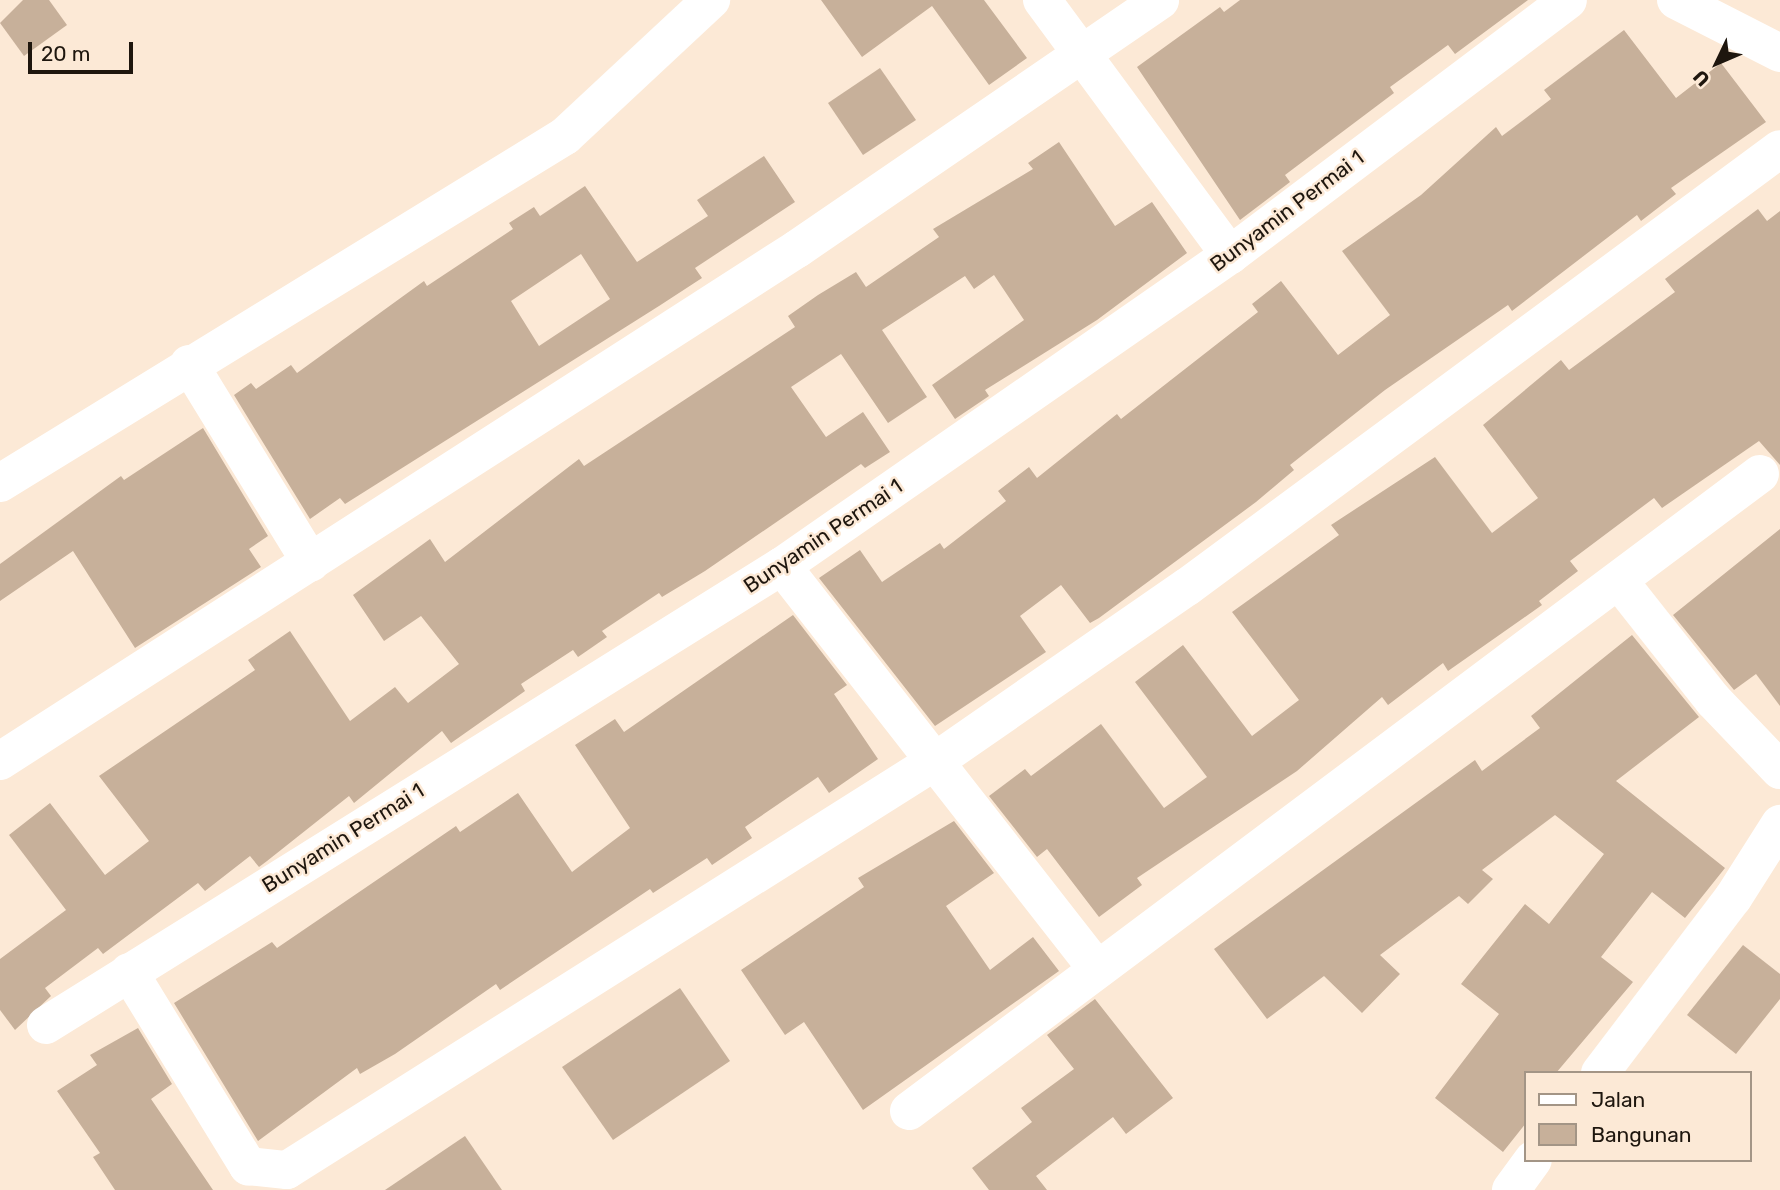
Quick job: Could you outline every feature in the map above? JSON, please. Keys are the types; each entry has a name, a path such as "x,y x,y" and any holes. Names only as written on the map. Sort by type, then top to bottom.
{"street":[{"path":"0,483 189,364 565,136 709,0"},
{"path":"1042,0 1230,254"},
{"path":"0,761 797,249 1084,55 1160,0"},
{"name":"Bunyamin Permai 1","path":"46,1025 782,566 1230,254 1568,0"},
{"path":"1676,0 1780,53"},
{"path":"128,972 248,1167 287,1170 934,762 1187,587 1780,149"},
{"path":"189,364 311,563"},
{"path":"909,1111 1760,474"},
{"path":"782,566 1097,969"},
{"path":"1619,581 1713,700 1780,770"},
{"path":"1602,1071 1733,898 1780,824"},
{"path":"1511,1190 1532,1162"}],"building":[{"path":"23,0 49,0 67,25 24,56 0,23"},
{"path":"821,0 984,0 1027,58 989,85 932,6 862,57"},
{"path":"1240,0 1528,0 1455,54 1448,45 1390,87 1394,93 1285,175 1290,182 1240,220 1137,67 1220,7 1224,12"},
{"path":"1624,30 1676,98 1721,63 1766,122 1671,188 1676,194 1641,221 1637,215 1512,311 1508,305 1385,390 1290,465 1294,470 1256,502 1099,618 1090,623 1061,585 1020,616 1046,652 935,726 819,578 860,550 882,582 940,543 944,549 1006,501 998,491 1029,467 1037,478 1117,414 1121,419 1258,312 1252,304 1281,281 1338,355 1390,315 1342,251 1421,195 1496,127 1502,136 1551,99 1544,90"},
{"path":"880,68 916,120 863,155 828,103"},
{"path":"1059,142 1115,226 1152,202 1187,253 1097,320 985,390 989,396 955,419 932,385 1024,320 994,275 974,289 965,276 882,330 927,397 888,423 841,354 791,387 826,437 863,412 890,452 865,468 861,464 705,571 662,597 659,593 602,631 607,637 578,657 573,650 521,684 525,691 451,743 442,731 354,803 349,796 259,867 250,856 205,891 198,883 103,954 98,948 45,988 51,996 15,1030 0,1010 0,959 66,910 9,835 50,803 105,875 149,841 99,776 255,670 248,660 290,631 350,721 395,687 408,703 459,664 421,616 384,641 353,595 430,539 445,562 579,459 584,466 795,327 788,316 818,295 856,272 866,287 939,237 933,229 1033,169 1028,163"},
{"path":"764,156 795,202 695,268 702,278 345,504 340,498 310,519 234,395 251,383 256,389 291,365 297,373 424,281 427,286 513,229 509,223 534,207 540,216 585,186 637,262 708,216 697,200","holes":["581,254 610,299 539,346 511,301"]},
{"path":"1758,209 1767,221 1780,211 1780,465 1759,441 1662,508 1654,498 1570,561 1578,571 1539,601 1542,605 1448,671 1443,663 1388,705 1382,697 1297,771 1137,878 1142,885 1099,917 1047,849 1037,857 989,796 1025,769 1031,776 1101,724 1164,808 1207,777 1135,682 1183,645 1252,736 1299,700 1232,612 1339,535 1331,525 1435,457 1492,533 1538,498 1483,425 1561,360 1569,370 1675,292 1665,279"},
{"path":"203,428 268,536 249,549 261,567 135,648 73,551 0,601 0,564 121,476 124,480"},
{"path":"1780,529 1780,706 1756,674 1734,690 1673,615"},
{"path":"793,615 847,685 834,694 878,759 829,793 818,777 745,827 752,838 712,865 707,858 653,893 650,889 500,990 496,984 395,1054 360,1074 357,1068 258,1141 174,1003 272,942 277,948 456,826 460,832 518,793 572,872 630,828 575,745 615,719 624,732"},
{"path":"1632,635 1699,717 1616,781 1725,868 1685,918 1652,892 1601,957 1633,982 1558,1071 1524,1071 1524,1126 1503,1152 1435,1098 1499,1014 1461,984 1525,904 1549,924 1604,854 1555,815 1482,870 1493,879 1468,904 1459,896 1380,955 1400,974 1362,1013 1324,976 1267,1019 1214,949 1475,760 1482,771 1540,728 1531,716"},
{"path":"954,821 994,873 946,906 990,970 1033,937 1059,971 863,1110 804,1022 785,1035 741,970 864,887 858,878"},
{"path":"1743,945 1780,974 1780,999 1736,1054 1687,1015"},
{"path":"680,988 730,1061 613,1140 562,1067"},
{"path":"1095,999 1173,1098 1126,1134 1113,1117 1036,1176 1047,1190 989,1190 972,1168 1032,1122 1021,1108 1074,1069 1047,1035"},
{"path":"138,1028 172,1084 151,1099 213,1190 115,1190 93,1157 100,1153 57,1091 97,1065 90,1055"},
{"path":"465,1136 502,1190 385,1190"}]}
